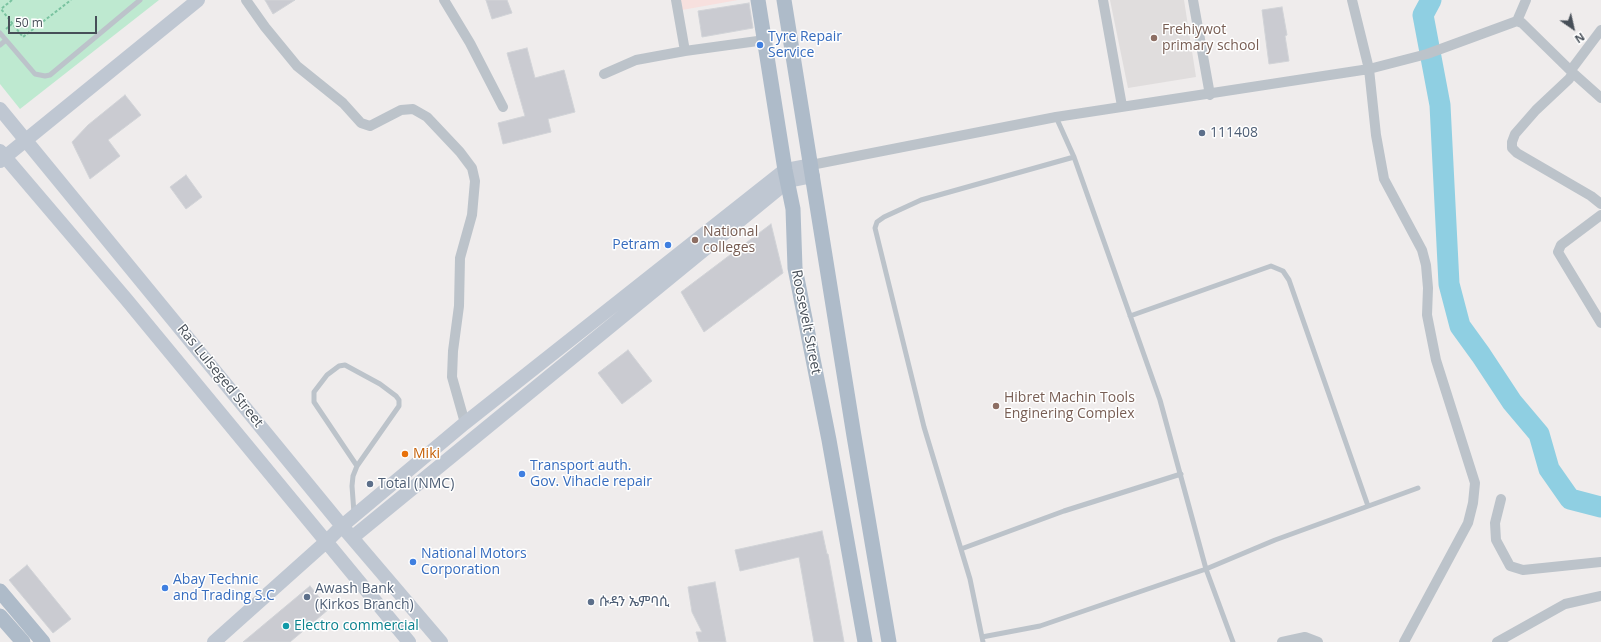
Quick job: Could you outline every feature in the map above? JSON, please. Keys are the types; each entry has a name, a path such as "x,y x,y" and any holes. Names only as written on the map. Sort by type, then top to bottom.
{"main road":[{"name":"Roosevelt Street","path":"758,0 786,175 794,210 795,268 831,447 865,642"},
{"name":"Roosevelt Street","path":"784,0 854,436 889,642"},
{"path":"0,591 43,642"},
{"path":"0,616 23,642"}],"street":[{"path":"2,157 198,0"},
{"path":"246,0 265,27 297,66 342,103 360,123 370,126 401,110 413,109 428,117 460,152 472,168 475,181 472,215 460,258 459,306 453,351 452,377 464,423"},
{"path":"444,0 470,44 503,107"},
{"path":"676,0 685,52"},
{"path":"1103,0 1122,106"},
{"path":"1193,0 1210,94"},
{"path":"1352,0 1369,70 1376,135 1384,179 1422,250 1426,265 1428,288 1427,315 1436,360 1475,483 1473,503 1468,523 1404,642"},
{"path":"1517,21 1526,0"},
{"path":"214,642 327,542 342,526 464,423 786,175 1056,117 1369,70 1427,54 1517,21 1522,23 1601,98"},
{"path":"1601,30 1572,71 1569,79 1536,110 1515,134 1512,142 1512,148 1518,153 1591,196 1601,204"},
{"path":"604,74 636,60 765,40"},
{"name":"Ras Lulseged Street","path":"0,109 342,526 353,537 441,642"},
{"name":"Ras Lulseged Street","path":"2,157 126,299 409,642"},
{"path":"353,537 786,175"},
{"path":"1601,215 1561,245 1558,252 1601,322"},
{"path":"126,299 145,284"},
{"path":"208,398 226,383"},
{"path":"1501,499 1495,523 1496,540 1510,566 1523,570 1601,562"},
{"path":"1498,642 1565,604 1601,596"},
{"path":"0,616 12,606"},
{"path":"1282,642 1304,637 1318,642"}],"lane":[{"path":"0,33 35,74 45,76 50,75 140,0"},
{"path":"0,45 6,40"},
{"path":"1056,117 1074,157 1160,400 1206,569 1234,642"},
{"path":"1074,157 922,200 884,217 877,222 875,228 924,427 970,578 983,639 1040,626 1206,569 1275,540 1418,488"},
{"path":"1130,316 1271,266 1283,271 1289,280 1368,506"},
{"path":"354,516 352,486 353,476 357,466 399,406 399,400 380,384 345,365 339,366 327,375 314,392 314,402 357,466"},
{"path":"961,548 1064,511 1181,474"}],"path":[{"path":"12,0 1,8 24,37 71,0"}],"shaded area":[{"path":"681,0 738,0 682,10"},
{"name":"Frehiywot primary school","path":"1110,0 1184,0 1196,77 1128,88"}],"green space":[{"path":"0,0 159,0 20,109 0,84"}],"building":[{"path":"265,0 295,0 273,14"},
{"path":"486,0 507,0 512,13 492,19"},
{"path":"749,3 753,28 702,37 698,11"},
{"path":"1282,7 1287,35 1285,36 1289,61 1269,64 1262,10"},
{"path":"527,48 535,78 564,70 575,112 548,119 551,132 503,144 498,123 525,116 507,53"},
{"path":"125,95 141,115 108,140 120,156 90,179 72,142 88,125"},
{"path":"186,175 202,197 186,209 170,187"},
{"path":"771,224 783,273 704,332 681,292"},
{"path":"628,350 652,381 622,404 598,373"},
{"path":"822,531 828,554 844,642 814,642 799,557 740,571 735,550"},
{"path":"27,565 71,619 53,633 9,580"},
{"path":"715,582 726,642 699,642 696,632 702,632 692,612 688,587"},
{"name":"Electro commercial","path":"310,586 329,609 290,642 243,642"}],"waterway":[{"path":"1431,0 1423,15 1440,105 1449,284 1460,326 1512,402 1539,434 1549,469 1570,499 1601,507"}],"place":[{"name":"Frehiywot primary school","path":"1154,38"},
{"name":"Tyre Repair Service","path":"760,45"},
{"name":"111408","path":"1202,133"},
{"name":"National colleges","path":"695,240"},
{"name":"Petram","path":"668,245"},
{"name":"Hibret Machin Tools Enginering Complex","path":"996,406"},
{"name":"Miki","path":"405,454"},
{"name":"Transport auth. Gov. Vihacle repair","path":"522,474"},
{"name":"Total (NMC)","path":"370,484"},
{"name":"National Motors Corporation","path":"413,562"},
{"name":"Abay Technic and Trading S.C","path":"165,588"},
{"name":"Awash Bank (Kirkos Branch)","path":"307,597"},
{"name":"ሱዳን ኤምባሲ","path":"591,602"},
{"name":"Electro commercial","path":"286,626"}]}
